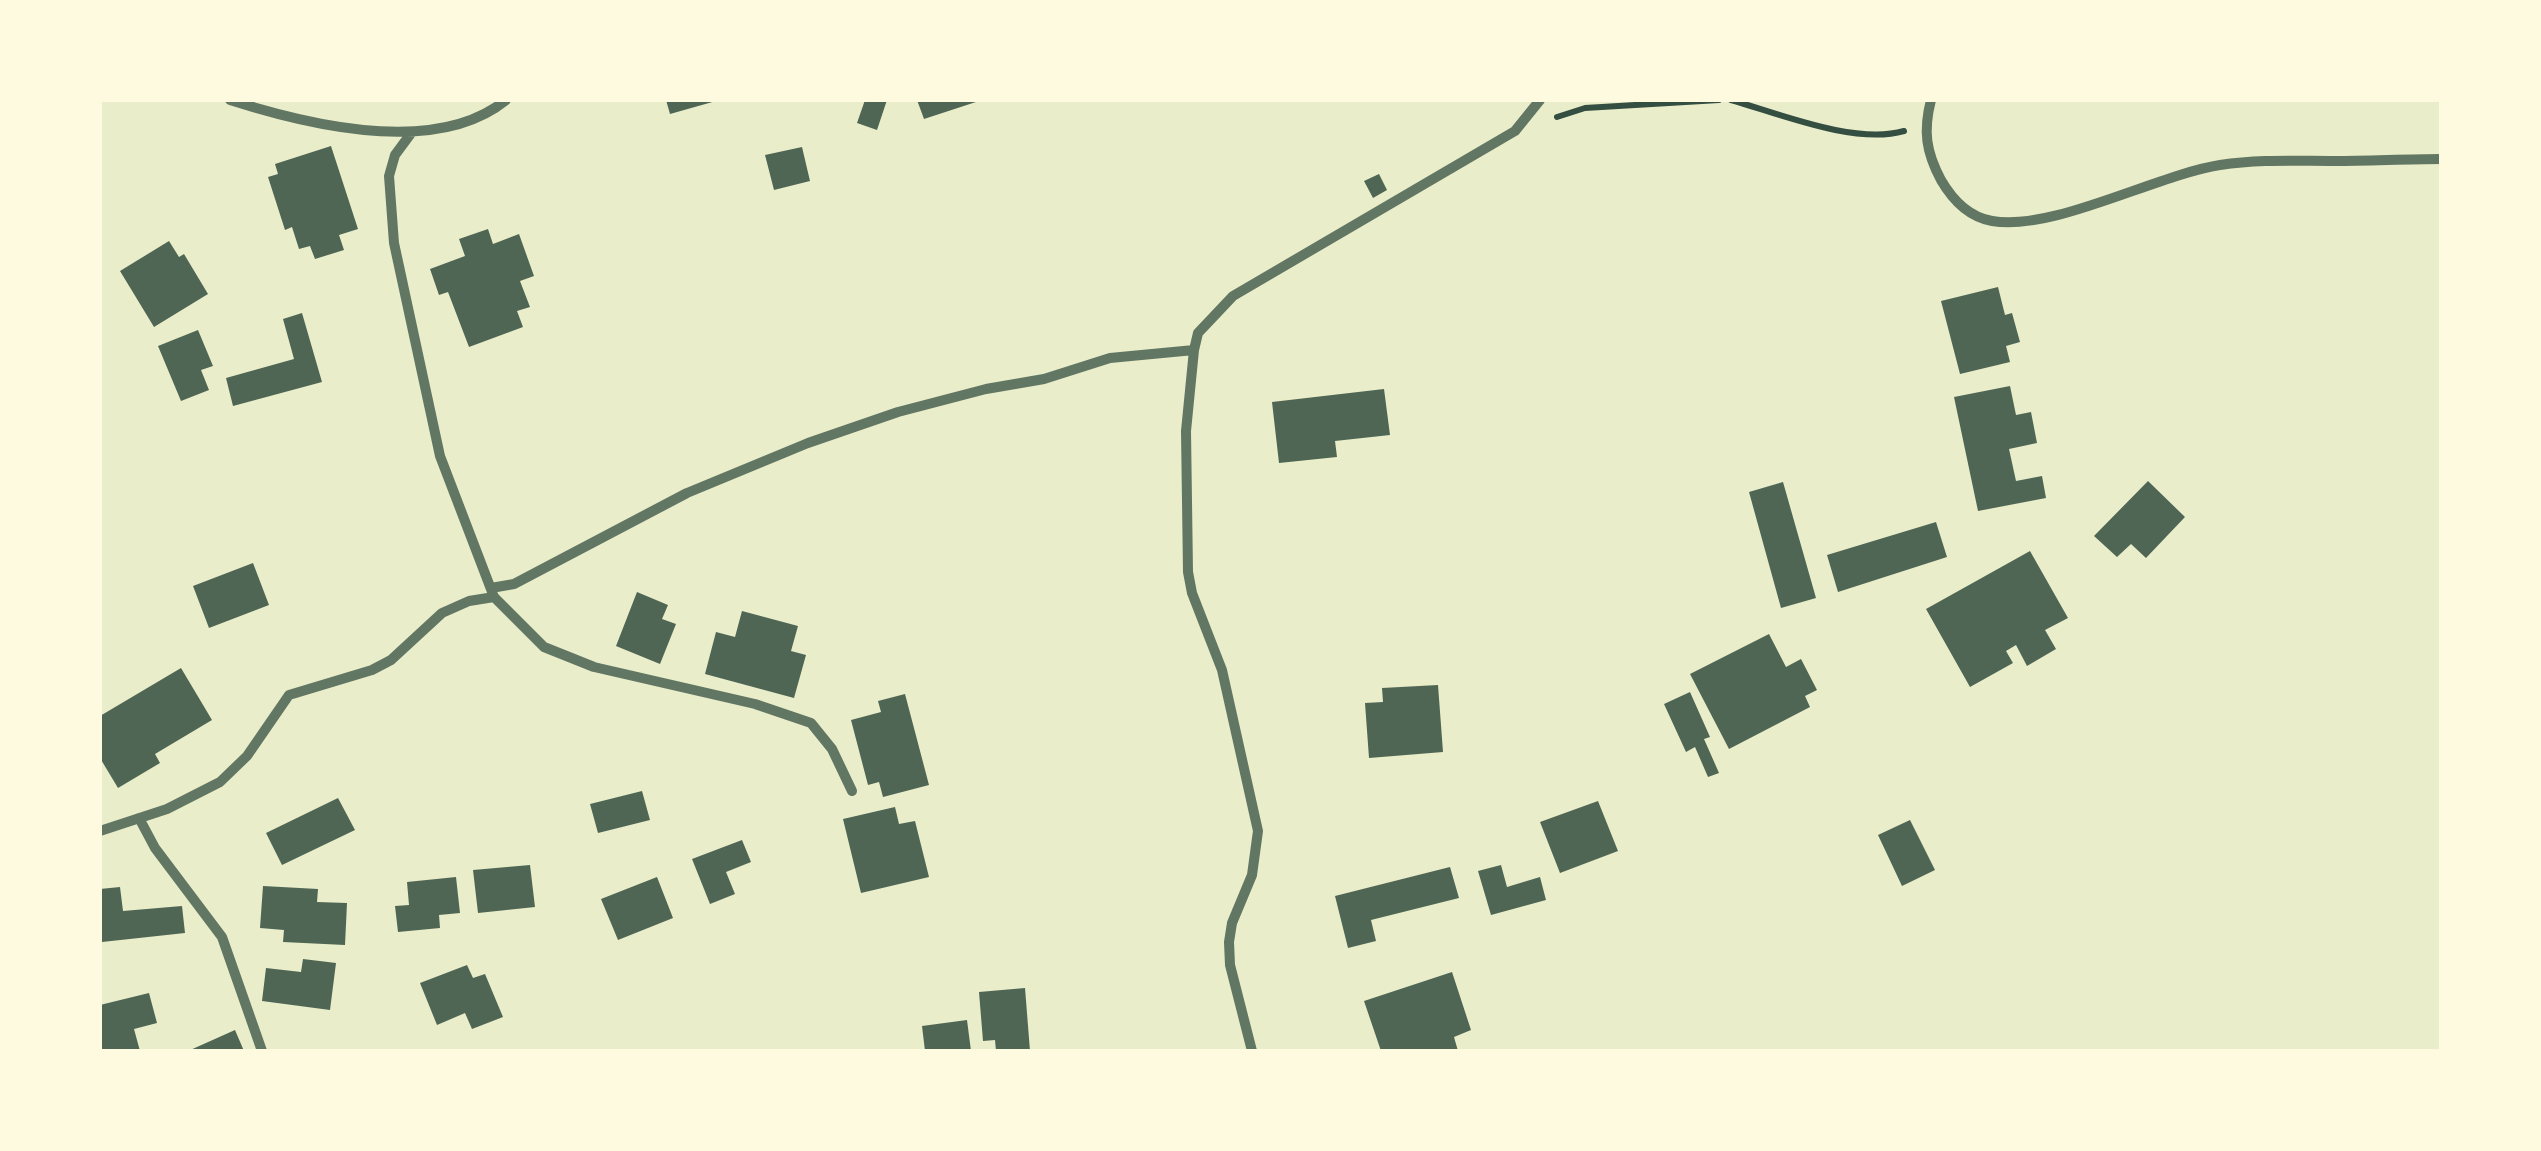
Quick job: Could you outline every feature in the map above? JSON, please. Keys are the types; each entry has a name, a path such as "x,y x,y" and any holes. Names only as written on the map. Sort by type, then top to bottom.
{"street":[{"path":"230,100 268,112 350,128 412,132 449,127 492,112 506,100"},
{"path":"1252,1051 1230,964 1229,942 1232,923 1252,875 1258,831 1222,670 1188,572 1186,431 1198,332 1232,296 1515,131 1540,100"},
{"path":"1930,100 1924,125 1928,157 1948,192 1963,208 1990,221 2026,223 2215,165 2270,158 2441,158"},
{"path":"412,132 394,155 389,176 394,243 440,456 492,592 544,646 594,667 755,704 811,723 832,749 852,791"},
{"path":"100,831 167,809 220,782 247,756 290,696 372,670 391,660 442,613 524,580 688,493 808,442 898,412 986,389 1044,379 1110,358 1194,350"},
{"path":"138,818 155,848 222,937 262,1051"}],"path":[{"path":"1515,131 1585,108 1719,100"},
{"path":"1731,100 1825,126 1886,136 1924,125"}],"building":[{"path":"666,100 716,100 716,101 670,114"},
{"path":"865,100 887,100 877,130 857,123"},
{"path":"917,100 979,100 979,101 924,119"},
{"path":"331,146 358,229 339,235 344,250 315,259 310,246 299,249 292,227 285,230 268,177 278,174 275,164"},
{"path":"802,147 810,181 774,190 765,155"},
{"path":"1379,174 1387,190 1373,198 1364,181"},
{"path":"488,229 493,244 519,234 534,276 520,281 530,307 517,311 523,327 469,347 448,292 439,295 430,269 465,256 459,239"},
{"path":"169,241 179,257 184,254 208,294 154,327 120,271"},
{"path":"1998,287 2005,315 2012,313 2020,342 2006,346 2010,362 1960,374 1941,301"},
{"path":"302,313 322,382 233,406 226,378 294,359 283,319"},
{"path":"198,330 213,366 201,370 209,390 181,401 158,346"},
{"path":"2010,386 2016,415 2031,412 2037,443 2009,449 2016,481 2042,476 2046,498 1978,511 1954,397"},
{"path":"1384,389 1390,435 1335,441 1337,457 1279,463 1272,402"},
{"path":"2148,481 2185,517 2146,558 2131,544 2117,557 2094,536"},
{"path":"1783,482 1816,598 1781,608 1749,492"},
{"path":"1936,522 1947,557 1838,592 1827,555"},
{"path":"2030,551 2068,618 2045,630 2056,649 2027,666 2016,645 2006,651 2013,663 1970,687 1926,609"},
{"path":"253,563 269,605 209,628 193,586"},
{"path":"637,592 668,605 662,619 676,624 660,664 616,646"},
{"path":"742,611 798,626 791,651 806,655 794,698 705,674 716,632 735,637"},
{"path":"1769,634 1786,667 1801,659 1817,690 1805,696 1810,707 1729,749 1690,674"},
{"path":"181,668 212,720 155,754 160,763 118,788 100,758 100,716"},
{"path":"1438,685 1443,752 1369,758 1365,703 1383,702 1382,688"},
{"path":"1690,692 1710,737 1704,739 1719,773 1708,777 1695,747 1686,752 1664,704"},
{"path":"905,694 929,785 883,797 879,782 868,785 851,720 881,712 878,701"},
{"path":"642,791 650,820 598,833 590,804"},
{"path":"338,798 355,830 282,865 266,833"},
{"path":"1598,801 1618,851 1560,873 1540,822"},
{"path":"895,807 899,824 915,821 929,877 861,893 843,819"},
{"path":"1910,820 1935,870 1902,886 1878,835"},
{"path":"742,840 751,862 726,872 735,894 710,904 692,859"},
{"path":"530,865 535,907 478,913 473,870"},
{"path":"1501,865 1507,887 1540,877 1546,900 1491,915 1478,871"},
{"path":"1450,867 1459,898 1371,920 1376,941 1348,948 1335,896"},
{"path":"456,877 460,913 439,915 440,928 398,932 395,906 409,905 407,882"},
{"path":"657,877 673,918 618,940 601,899"},
{"path":"263,886 318,889 317,902 347,903 345,945 283,942 284,930 260,928"},
{"path":"120,887 123,911 182,906 185,933 102,942 100,889"},
{"path":"303,959 336,963 330,1010 262,1001 266,968 301,972"},
{"path":"467,965 473,978 485,974 503,1017 472,1029 465,1013 437,1025 420,983"},
{"path":"1452,972 1471,1030 1454,1037 1458,1051 1381,1051 1364,1001"},
{"path":"1025,988 1030,1051 996,1051 995,1040 983,1041 979,992"},
{"path":"149,993 157,1023 134,1029 140,1051 100,1051 100,1005"},
{"path":"967,1020 971,1051 925,1051 922,1026"},
{"path":"235,1030 244,1051 188,1051"}]}
